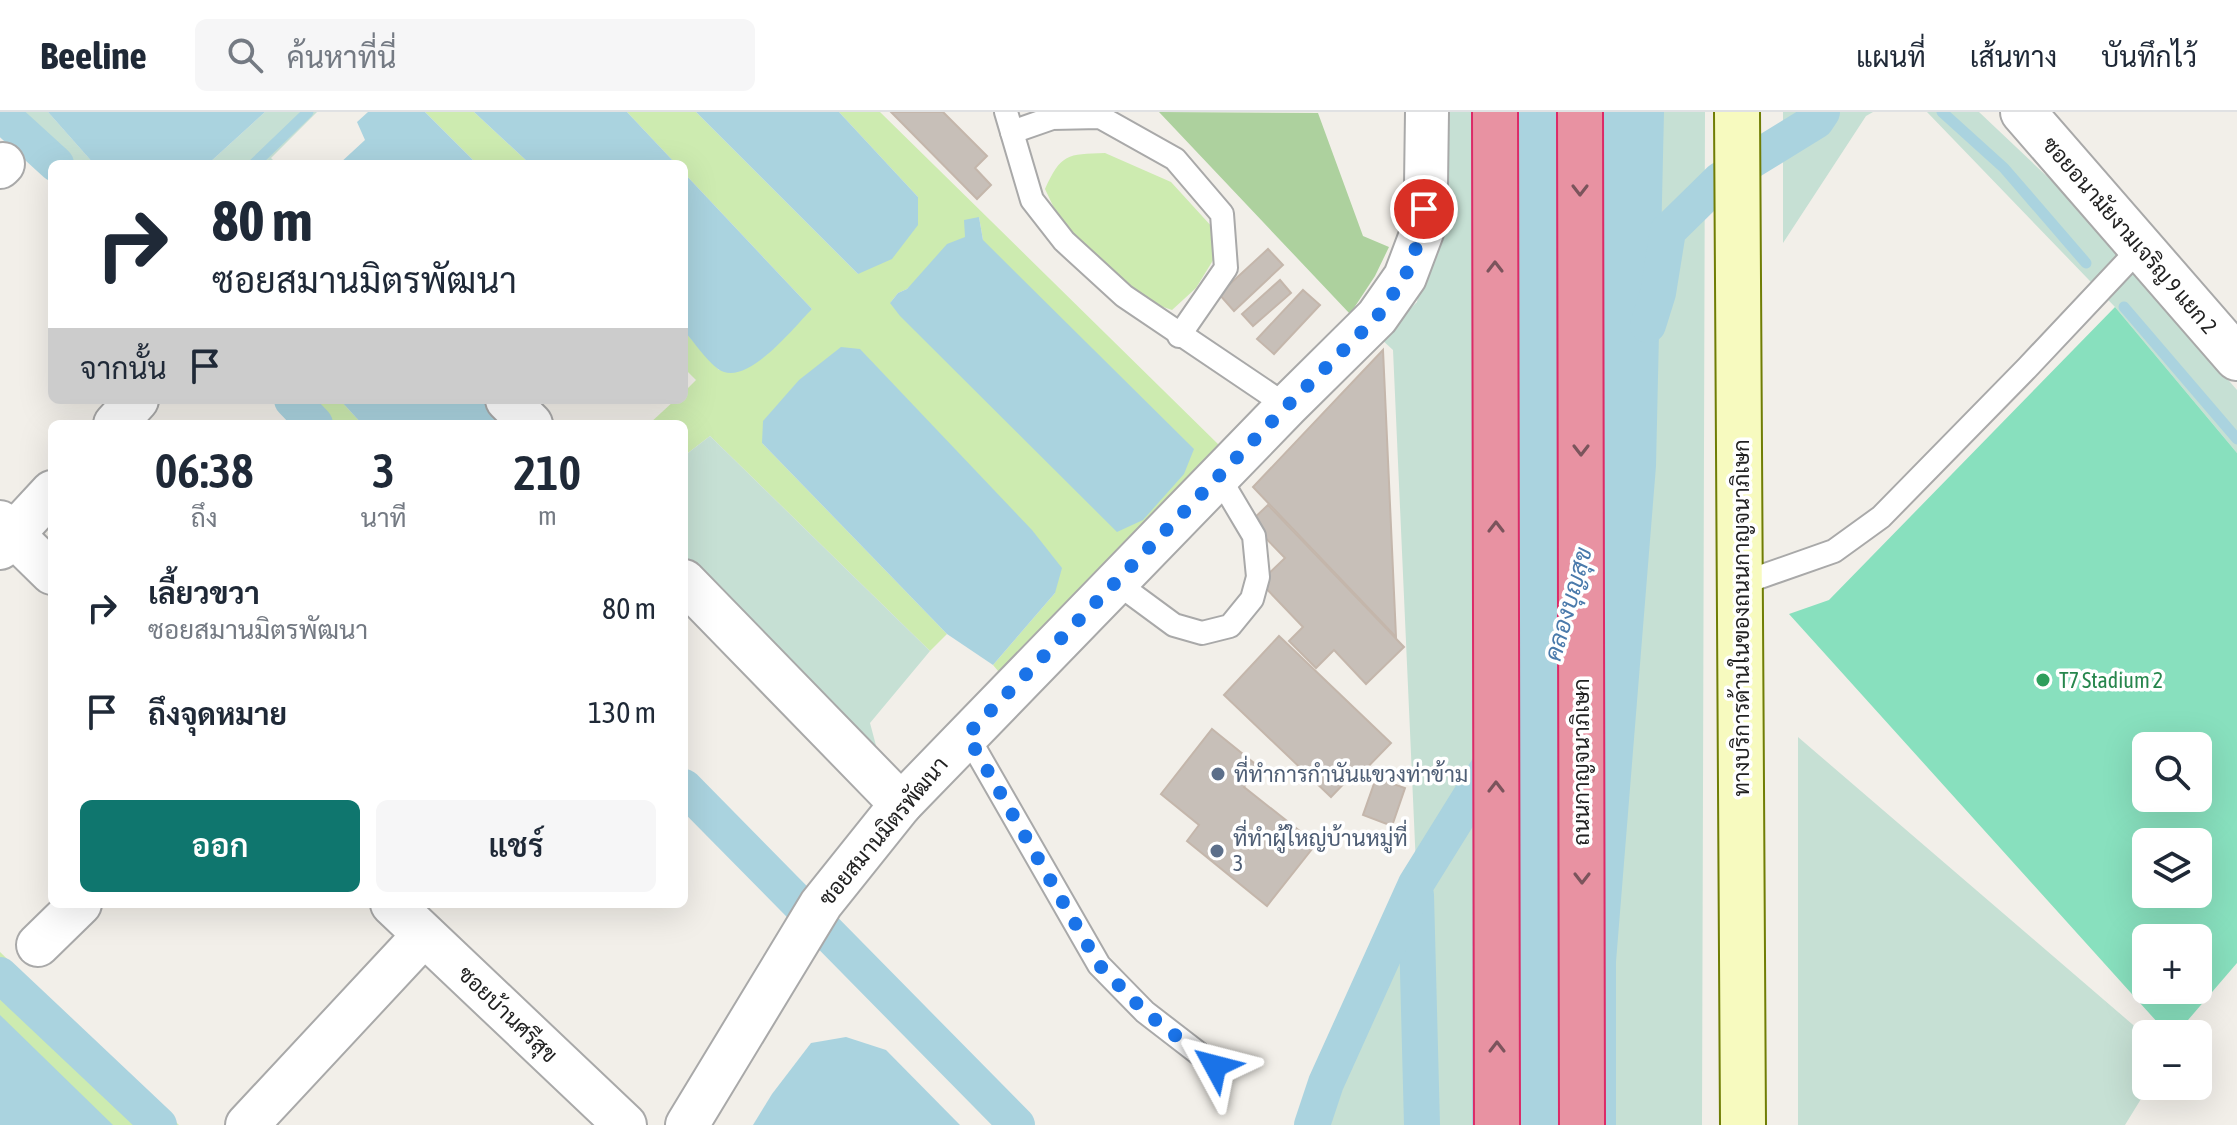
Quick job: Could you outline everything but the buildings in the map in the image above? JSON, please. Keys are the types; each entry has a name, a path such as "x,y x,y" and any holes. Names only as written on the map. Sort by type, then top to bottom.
{"highway":[{"path":"1495,112 1497,1125"},
{"name":"ถนนกาญจนาภิเษก","path":"1580,112 1582,1125"}],"main road":[{"name":"ทางบริการด้านในของถนนกาญจนาภิเษก","path":"1737,112 1743,1125"}],"street":[{"name":"ซอยสมานมิตรพัฒนา","path":"687,1125 813,916 901,804 1377,317 1405,277 1422,232 1427,112"},
{"name":"ซอยอนามัยงามเจริญ 9 แยก 2","path":"2023,112 2237,358"},
{"path":"119,420 133,404"},
{"path":"511,404 527,420"},
{"path":"48,496 4,535 48,570"},
{"path":"688,585 901,804"},
{"path":"38,945 76,908"},
{"name":"ซอยบ้านศรีสุข","path":"396,908 618,1123"},
{"path":"247,1125 424,935"}],"lane":[{"path":"1179,336 1226,268 1222,214 1175,159 1100,117 1009,122 1032,200 1064,241 1124,296 1179,336 1287,406"},
{"path":"1740,584 1834,551 1881,517 2141,247"},
{"path":"1117,583 1174,625 1202,633 1230,626 1252,599 1258,577 1254,536 1219,477"},
{"path":"967,735 1099,965 1145,1012 1215,1066"}],"green space":[{"path":"0,112 48,112 90,160 48,160 48,166 0,118"},
{"path":"265,112 317,112 271,158 273,160 212,160"},
{"path":"425,112 474,112 526,160 473,160"},
{"path":"627,112 696,112 858,274 918,197 839,112 880,112 1219,445 1170,504 1004,678 993,665 1055,593 762,443 947,634 930,651 710,436 688,453 688,420 653,420 671,404 688,404 688,388 696,380 688,372 688,335 719,370 812,309 688,177 688,160 672,160","holes":["979,217 983,240 890,303 966,237"]},
{"path":"1159,112 1318,113 1363,236 1389,247 1375,276 1350,314"},
{"path":"1435,112 1705,112 1702,1125 1297,1125 1317,1073 1416,866 1393,350 1380,338 1417,302 1429,232"},
{"path":"1783,112 1873,112 1866,116 1783,243"},
{"path":"1927,112 1979,112 2074,202 2237,390 2237,453 2115,307"},
{"path":"1105,153 1171,182 1213,228 1215,257 1196,288 1172,310 1137,298 1063,227 1045,189 1056,169 1067,158"},
{"name":"T7 Stadium 2","path":"2115,307 2237,453 2237,963 2212,992 2212,924 2132,924 2132,994 1789,614 1829,600"},
{"path":"284,404 344,404 358,420 290,420 295,414"},
{"path":"710,436 930,651 870,723 882,768 688,572 688,453"},
{"path":"1798,737 2132,1024 2132,1100 2140,1100 2125,1125 1798,1125"},
{"path":"0,952 179,1125 0,1125"},
{"name":"T7 Stadium 2","path":"2141,1004 2202,1004 2188,1020 2155,1020"}],"water":[{"path":"48,112 265,112 212,160 90,160"},
{"path":"368,112 425,112 473,160 343,160 365,140 357,122"},
{"path":"474,112 627,112 672,160 526,160"},
{"path":"696,112 839,112 918,197 918,225 892,259 858,274"},
{"path":"1474,112 1664,112 1656,466 1616,962 1616,1125 1472,1125"},
{"path":"688,177 812,309 768,354 742,371 729,373 718,369 688,336"},
{"path":"979,217 983,240 1194,449 1184,474 1143,520 1117,532 890,303 898,293 907,289 947,244 965,237 964,220"},
{"path":"841,347 860,349 1032,530 1062,568 1055,593 993,665 947,634 762,443 763,421 799,380"},
{"path":"344,404 494,404 510,420 358,420"},
{"path":"0,1015 113,1125 0,1125"},
{"path":"846,1037 886,1050 960,1125 753,1125 811,1043"}],"waterway":[{"path":"258,160 308,112"},
{"name":"คลองบุญสุข","path":"1648,325 1658,293 1668,231 1720,180 1816,121 1822,112"},
{"path":"1942,112 2004,168 2086,263"},
{"path":"0,113 52,160"},
{"path":"2124,307 2237,439"},
{"path":"296,404 311,420"},
{"name":"คลองบุญสุข","path":"1312,1125 1326,1083 1416,884 1498,752"},
{"path":"688,791 1017,1125"},
{"path":"1416,895 1422,1125"},
{"path":"0,975 159,1125"}],"place":[{"name":"T7 Stadium 2","path":"2043,680"},
{"name":"ที่ทำการกำนันแขวงท่าข้าม","path":"1218,774"},
{"name":"ที่ทำผู้ใหญ่บ้านหมู่ที่ 3","path":"1217,851"}],"route":[{"path":"1215,1066 1145,1012 1099,965 967,735 1377,317 1405,277 1422,232 1424,209"}]}
